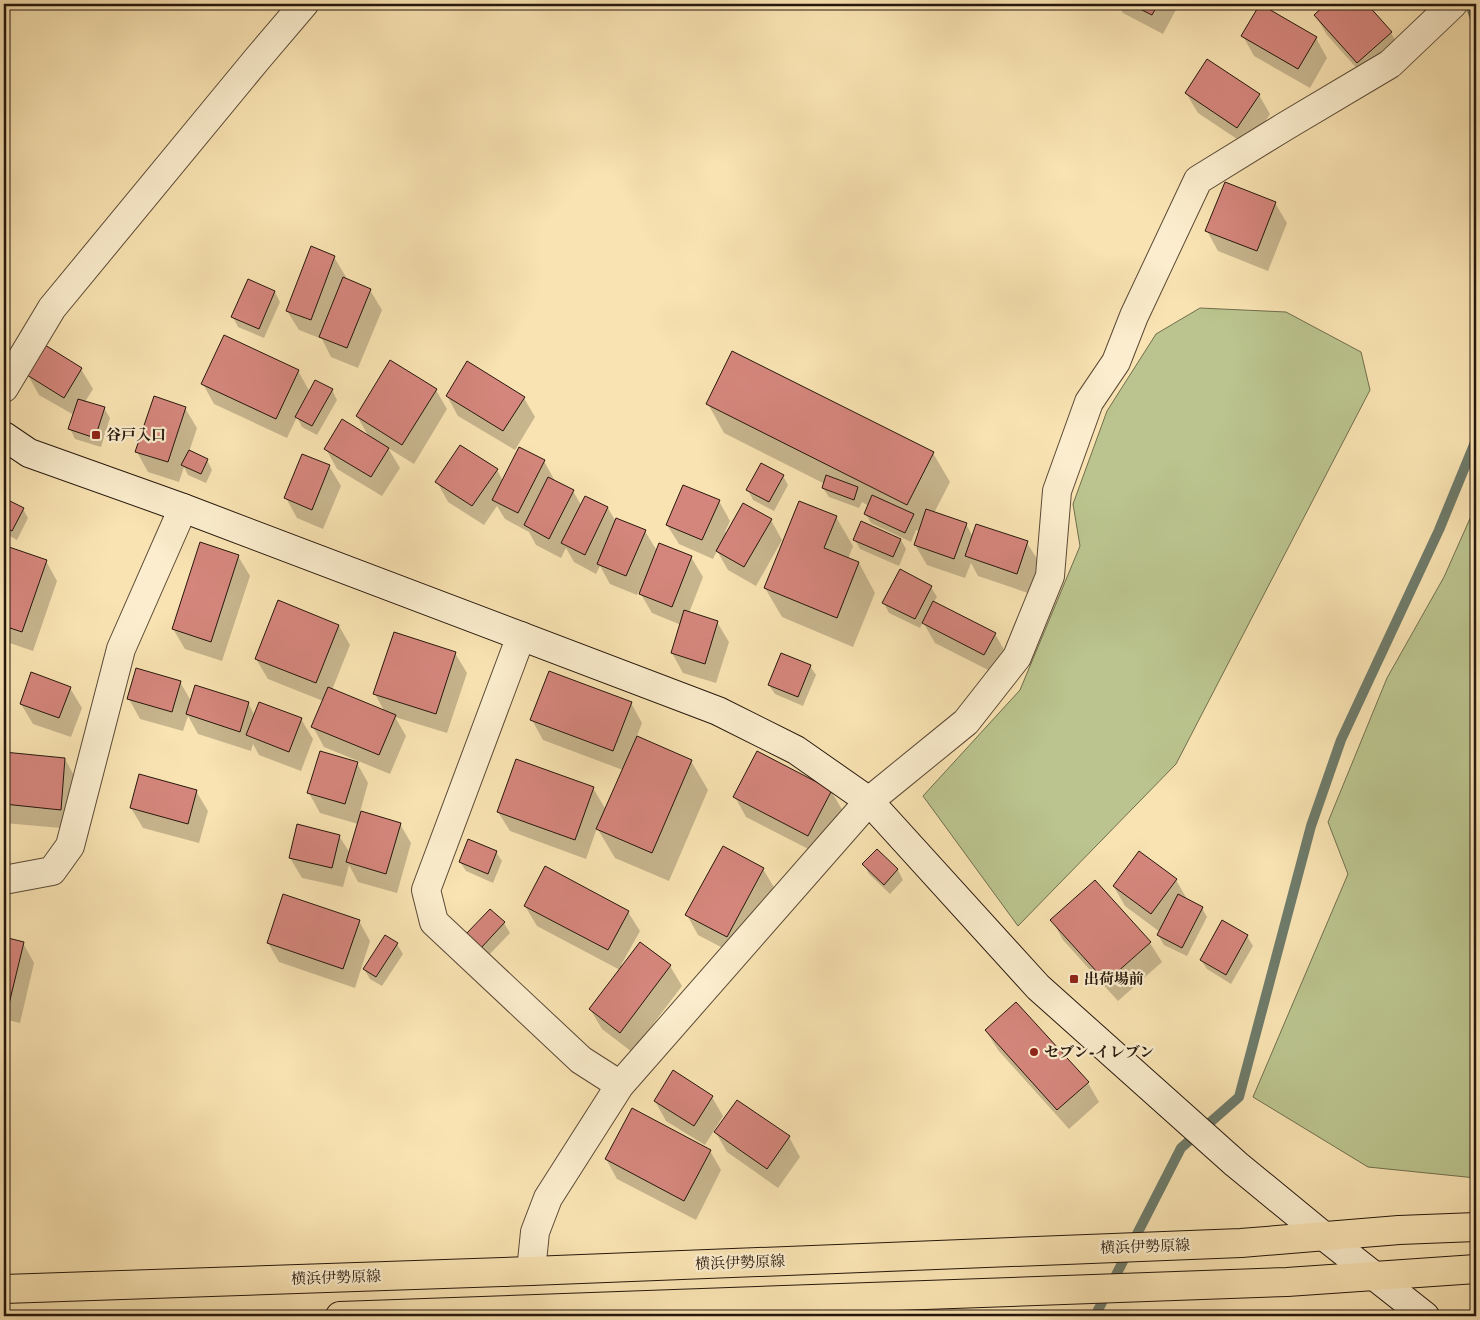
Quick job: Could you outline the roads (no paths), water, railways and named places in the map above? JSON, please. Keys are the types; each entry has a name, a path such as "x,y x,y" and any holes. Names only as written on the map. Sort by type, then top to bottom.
{"main road":[{"name":"横浜伊勢原線","path":"4,1289 532,1271 1241,1243 1399,1230 1476,1226"},
{"path":"340,1316 471,1314 1287,1282 1476,1269"}],"street":[{"path":"4,388 52,308 304,4"},
{"path":"532,1271 535,1232 548,1198 620,1085 869,801 966,722 1017,658 1050,576 1057,490 1089,402 1116,362 1134,316 1198,180 1390,64 1453,4"},
{"path":"4,436 29,453 183,508 718,711 796,750 869,801 1038,987 1236,1164 1425,1316"},
{"path":"4,880 52,871 70,846 121,649 183,508"},
{"path":"521,636 426,890 434,922 581,1060 620,1085"}],"waterway":[{"path":"1470,4 1476,21"},
{"path":"1095,1316 1181,1148 1239,1097 1311,826 1341,740 1439,530 1476,440"}],"place":[{"name":"谷戸入口","path":"96,435"},
{"name":"出荷場前","path":"1074,979"},
{"name":"セブン-イレブン","path":"1034,1052"}]}
